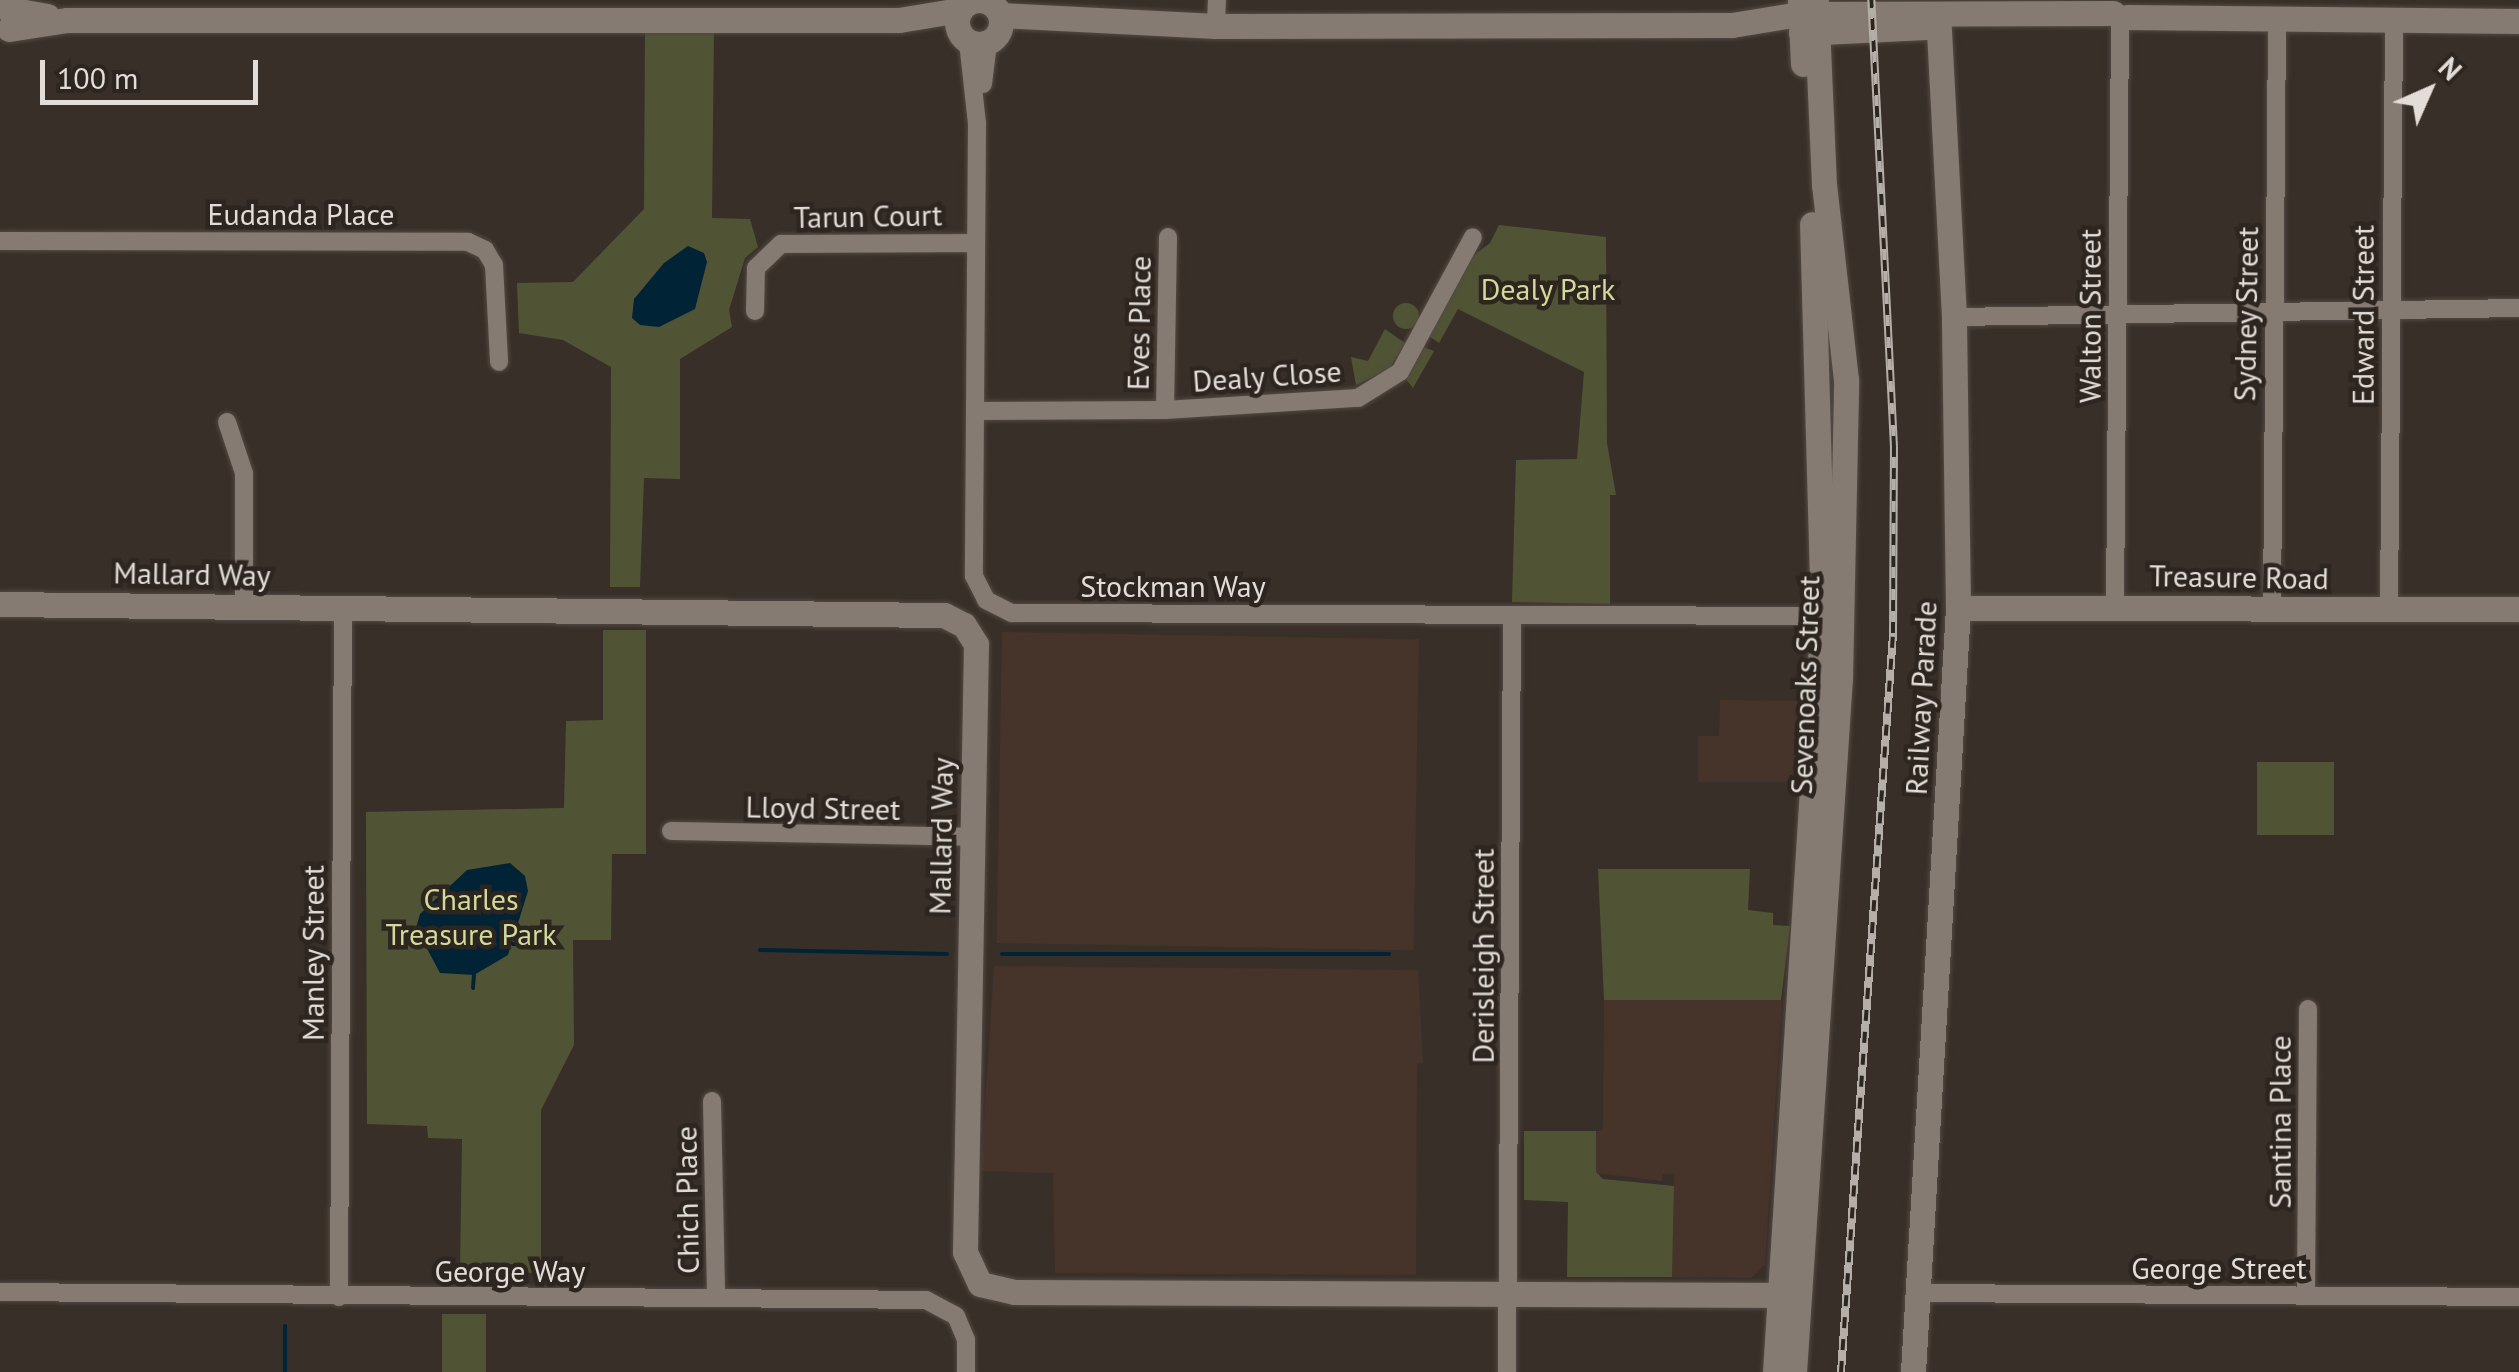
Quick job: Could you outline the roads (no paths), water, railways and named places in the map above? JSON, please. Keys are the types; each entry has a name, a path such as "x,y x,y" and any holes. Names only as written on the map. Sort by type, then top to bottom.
{"street":[{"path":"3,14 67,20 899,20 1217,13 1732,25 1808,16 1938,12 2118,19 2519,21"},
{"name":"Railway Parade","path":"1913,1372 1958,608 1954,317 1938,12"},
{"name":"Sevenoaks Street","path":"1775,1372 1809,1181 1845,360 1808,16"},
{"name":"Stockman Way","path":"979,19 974,576 986,600 1012,613 1832,616"},
{"name":"Walton Street","path":"2115,608 2118,19"},
{"name":"Sydney Street","path":"2272,609 2278,19"},
{"name":"Edward Street","path":"2388,610 2394,20"},
{"name":"Eves Place","path":"1165,410 1168,237"},
{"name":"Dealy Close","path":"976,411 1165,410 1358,398 1382,388 1400,372 1473,237"},
{"name":"Eudanda Place","path":"0,241 468,242 484,250 494,265 499,362"},
{"name":"Tarun Court","path":"755,311 756,268 781,244 974,243"},
{"path":"1954,317 2117,316 2390,306 2519,308"},
{"path":"226,422 244,473 244,607"},
{"name":"Mallard Way","path":"0,604 944,615 964,625 976,644 965,1252 980,1284 1014,1292 1787,1302"},
{"name":"Treasure Road","path":"1958,608 2519,609"},
{"name":"Manley Street","path":"339,1297 343,609"},
{"name":"Derisleigh Street","path":"1507,1372 1512,616"},
{"name":"Lloyd Street","path":"671,831 973,838"},
{"name":"Santina Place","path":"2306,1295 2308,1009"},
{"name":"Chich Place","path":"712,1101 716,1298"},
{"name":"George Way","path":"0,1292 936,1302 956,1316 964,1332 966,1372"},
{"name":"George Street","path":"1918,1293 2519,1296"},
{"name":"Sevenoaks Street","path":"1787,1302 1794,1372"}],"water":[{"path":"688,246 704,253 707,262 695,309 659,327 640,325 632,318 634,299 664,263"},
{"path":"510,863 525,876 528,891 508,955 474,975 440,973 424,943 411,946 420,914 467,870"}],"waterway":[{"path":"513,944 532,944"},
{"path":"760,950 947,954"},
{"path":"1002,954 1389,954"},
{"path":"473,988 474,975"},
{"path":"285,1326 285,1372"}],"railway":[{"path":"1841,1372 1893,633 1894,447 1871,0"}],"park label":[{"name":"Dealy Park","path":"1548,289"},
{"name":"Charles Treasure Park","path":"471,916"}]}
